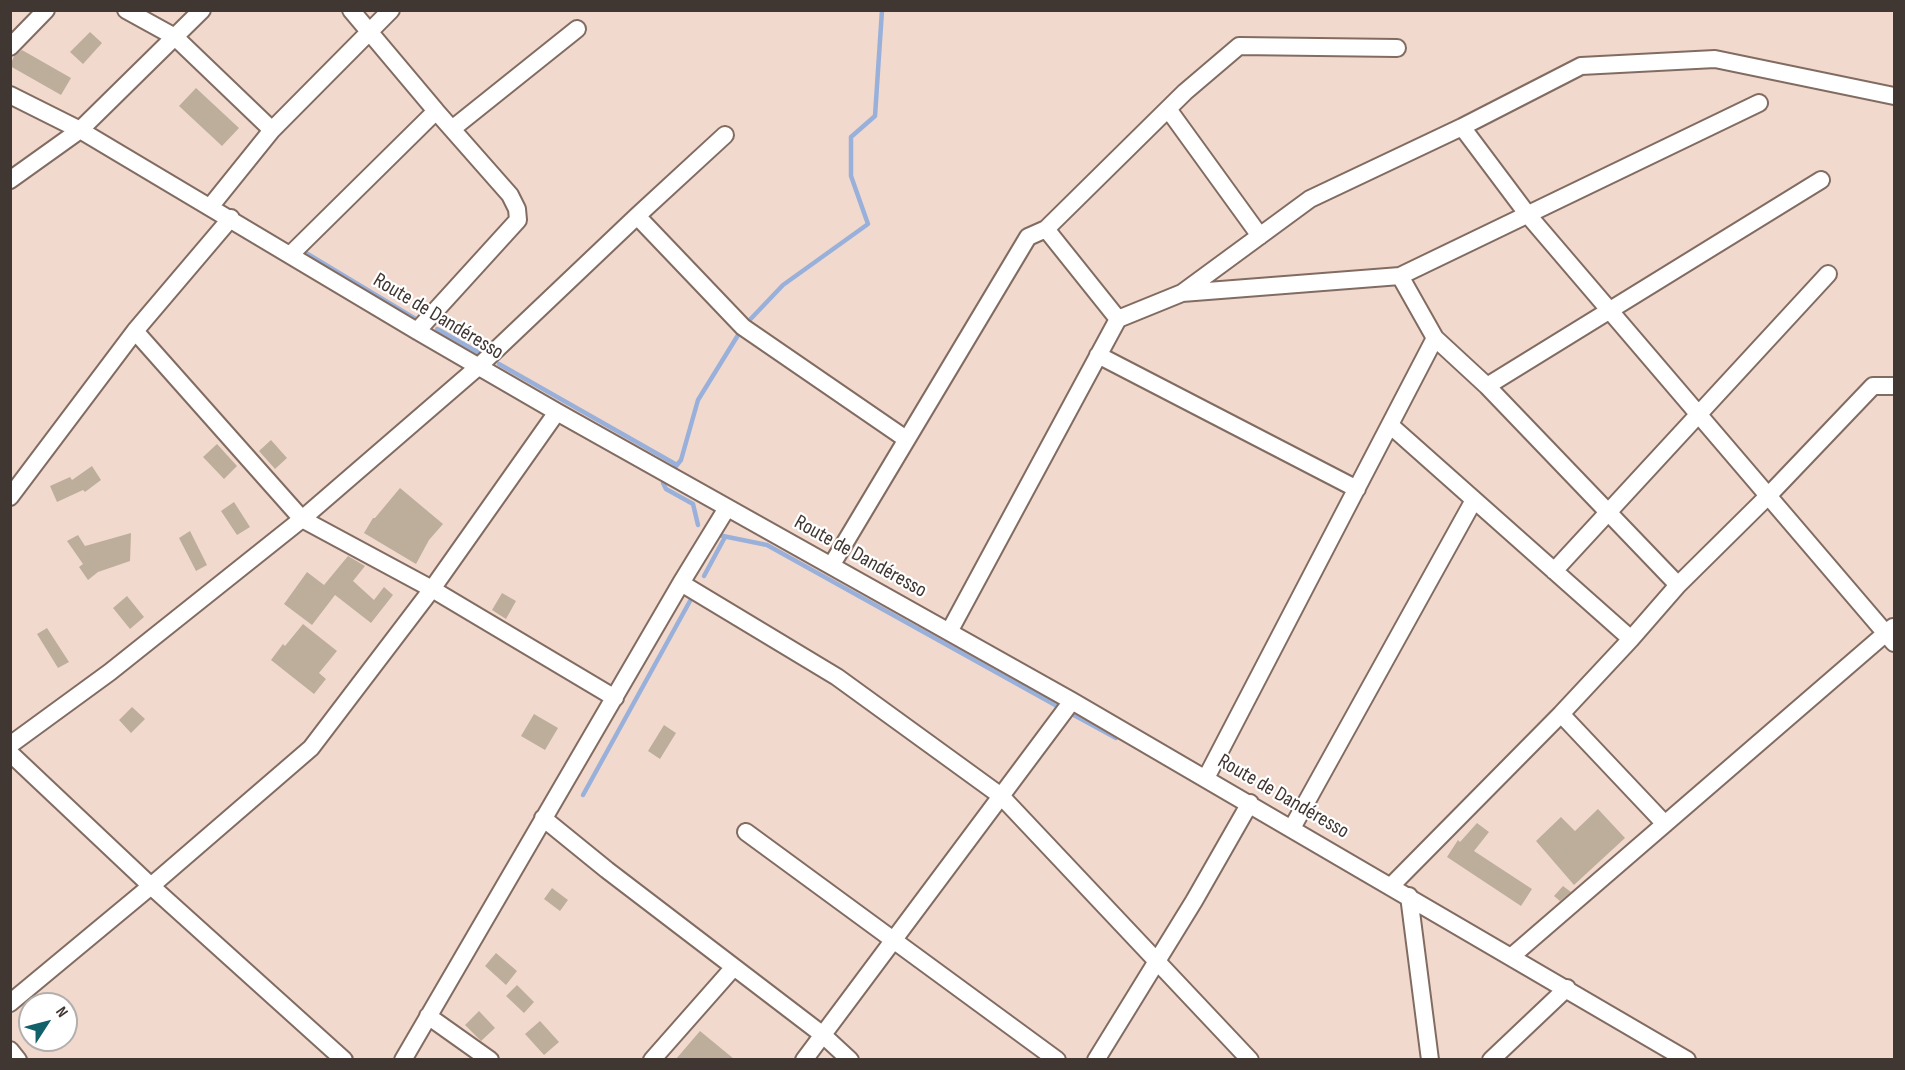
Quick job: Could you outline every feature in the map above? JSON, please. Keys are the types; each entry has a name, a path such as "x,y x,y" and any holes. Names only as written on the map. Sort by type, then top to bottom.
{"street":[{"path":"10,47 46,10"},
{"path":"126,10 175,37 272,130"},
{"path":"10,180 80,130 202,10"},
{"path":"351,10 510,195 517,209 518,220 417,332"},
{"path":"210,207 272,130 391,10"},
{"path":"452,129 577,29"},
{"path":"831,566 1028,237 1046,229 1185,92 1239,46 1397,48"},
{"path":"950,632 1118,319 1182,293 1310,198 1462,127 1581,66 1715,59 1894,96"},
{"name":"Route de Dandéresso","path":"10,95 80,130 231,218 417,332 1072,701 1687,1059"},
{"path":"1182,293 1400,276 1759,103"},
{"path":"1168,109 1260,236"},
{"path":"290,255 436,111"},
{"path":"1462,127 1528,214 1698,415 1892,634 1512,956"},
{"path":"10,745 110,672 302,519 478,367 725,135"},
{"path":"1487,386 1821,180"},
{"path":"637,216 743,327 906,439"},
{"path":"10,497 135,331 231,218"},
{"path":"1046,229 1118,319"},
{"path":"1554,571 1828,274"},
{"path":"1400,276 1435,338 1487,386 1678,585"},
{"path":"135,331 302,519 432,589 615,698"},
{"path":"1206,778 1435,338"},
{"path":"1098,355 1357,489"},
{"path":"1391,886 1561,714 1678,585 1768,496 1873,386 1894,386"},
{"path":"10,1003 151,886 310,748 432,589 557,412"},
{"path":"1390,425 1631,639"},
{"path":"1292,828 1474,500"},
{"path":"403,1059 727,508"},
{"path":"681,584 837,677 1001,796 1250,1059"},
{"path":"804,1059 1072,701"},
{"path":"1561,714 1665,824"},
{"path":"10,753 151,886 344,1059"},
{"path":"1096,1059 1250,803"},
{"path":"543,818 607,870 823,1035 850,1059"},
{"path":"746,832 1057,1059"},
{"path":"1408,896 1430,1059"},
{"path":"652,1059 734,967"},
{"path":"1491,1059 1567,988"},
{"path":"428,1016 490,1059"},
{"path":"10,1050 18,1059"}],"building":[{"path":"90,32 102,43 83,64 70,52"},
{"path":"22,50 71,78 61,95 10,66 14,56"},
{"path":"196,88 239,128 222,146 179,106"},
{"path":"271,440 287,458 275,469 259,451"},
{"path":"217,444 237,466 224,479 203,457"},
{"path":"92,466 101,480 85,492 83,490 57,502 50,486 70,477 72,480"},
{"path":"400,488 443,524 429,540 416,564 364,533 373,518"},
{"path":"234,502 250,527 237,535 221,511"},
{"path":"190,531 207,565 196,571 179,538"},
{"path":"131,533 130,561 98,572 88,580 79,567 83,564 67,541 78,535 85,546"},
{"path":"348,556 365,566 353,581 374,600 384,587 393,595 371,623 335,595 312,625 284,604 307,572 324,585"},
{"path":"502,593 516,601 506,619 492,610"},
{"path":"127,596 144,617 130,629 113,608"},
{"path":"303,624 337,651 319,673 326,679 314,694 271,660"},
{"path":"47,628 69,662 58,668 37,634"},
{"path":"132,707 145,719 131,733 119,720"},
{"path":"534,714 558,728 545,750 521,736"},
{"path":"664,725 676,733 660,759 648,751"},
{"path":"1598,809 1625,838 1574,885 1536,841 1561,817 1575,831"},
{"path":"1477,823 1489,832 1474,851 1532,889 1521,906 1447,857 1458,840 1460,842"},
{"path":"1563,886 1571,892 1560,901 1554,896"},
{"path":"552,888 568,900 560,911 544,899"},
{"path":"496,953 517,971 506,985 485,966"},
{"path":"517,985 534,1002 524,1013 506,996"},
{"path":"479,1011 495,1028 481,1041 465,1025"},
{"path":"540,1021 559,1042 544,1055 525,1034"},
{"path":"700,1031 734,1059 676,1059"}],"waterway":[{"path":"672,471 681,460 698,400 743,327 783,285 868,224 851,176 851,137 875,116 882,10"},
{"path":"301,250 419,321"},
{"path":"437,329 481,354"},
{"path":"499,364 677,465"},
{"path":"663,483 666,489 693,504 698,525"},
{"path":"718,535 767,545 1057,706"},
{"path":"704,576 725,537"},
{"path":"583,795 690,601"},
{"path":"1072,714 1116,738"}]}
